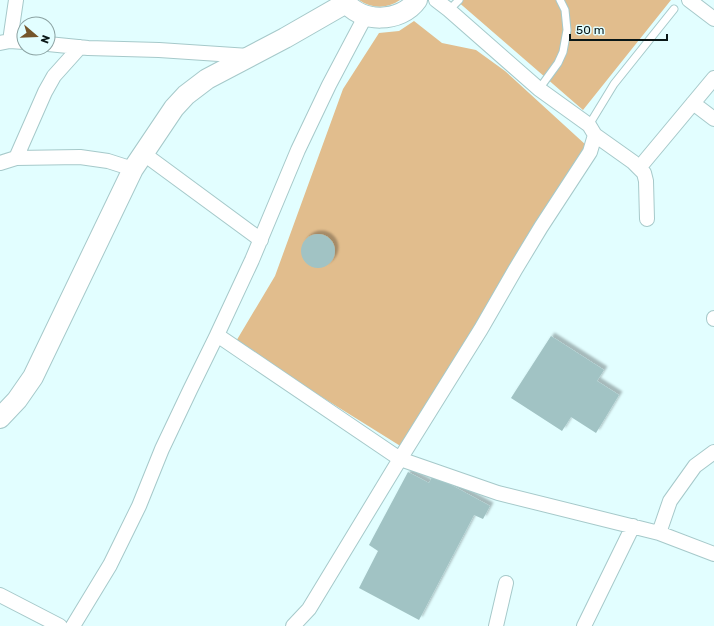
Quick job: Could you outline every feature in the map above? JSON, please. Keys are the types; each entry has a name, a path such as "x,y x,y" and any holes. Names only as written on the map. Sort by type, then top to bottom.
{"street":[{"path":"11,42 16,0"},
{"path":"0,418 17,400 33,377 138,161 174,108 186,95 207,79 285,38 345,1 358,12 372,17 388,18 402,13 417,0"},
{"path":"436,0 454,5 539,89 633,162 644,173 646,181 647,219"},
{"path":"689,0 714,20"},
{"path":"73,626 110,565 138,506 162,449 261,240 298,150 329,85 366,15"},
{"path":"56,45 80,48 159,50 249,56"},
{"path":"16,158 45,92 54,76 80,48"},
{"path":"639,168 714,78"},
{"path":"693,103 714,119"},
{"path":"293,626 309,609 534,240 590,152 592,130"},
{"path":"0,162 16,158 80,157 108,161 138,161 261,240"},
{"path":"217,335 400,459 498,493 659,533 714,554"},
{"path":"659,533 670,501 678,489 695,466 714,452"},
{"path":"584,626 633,526"},
{"path":"496,626 506,582"},
{"path":"0,595 60,626"}],"lane":[{"path":"539,89 558,63 563,52 568,30 565,10 560,0"},
{"path":"592,130 614,84 674,9"}],"shaded area":[{"path":"359,0 400,0 390,5 380,7 369,5"},
{"path":"456,0 671,0 583,110"},
{"path":"414,21 442,43 476,50 505,71 587,146 402,447 235,343 275,276 343,89 379,33 399,31"}],"building":[{"path":"318,234 330,239 335,251 330,263 318,268 306,263 301,251 306,239"},
{"path":"551,336 604,370 597,381 619,395 596,433 571,417 562,431 511,398"},
{"path":"408,472 429,483 433,475 490,506 483,519 474,515 419,620 359,588 378,551 369,545"}]}
